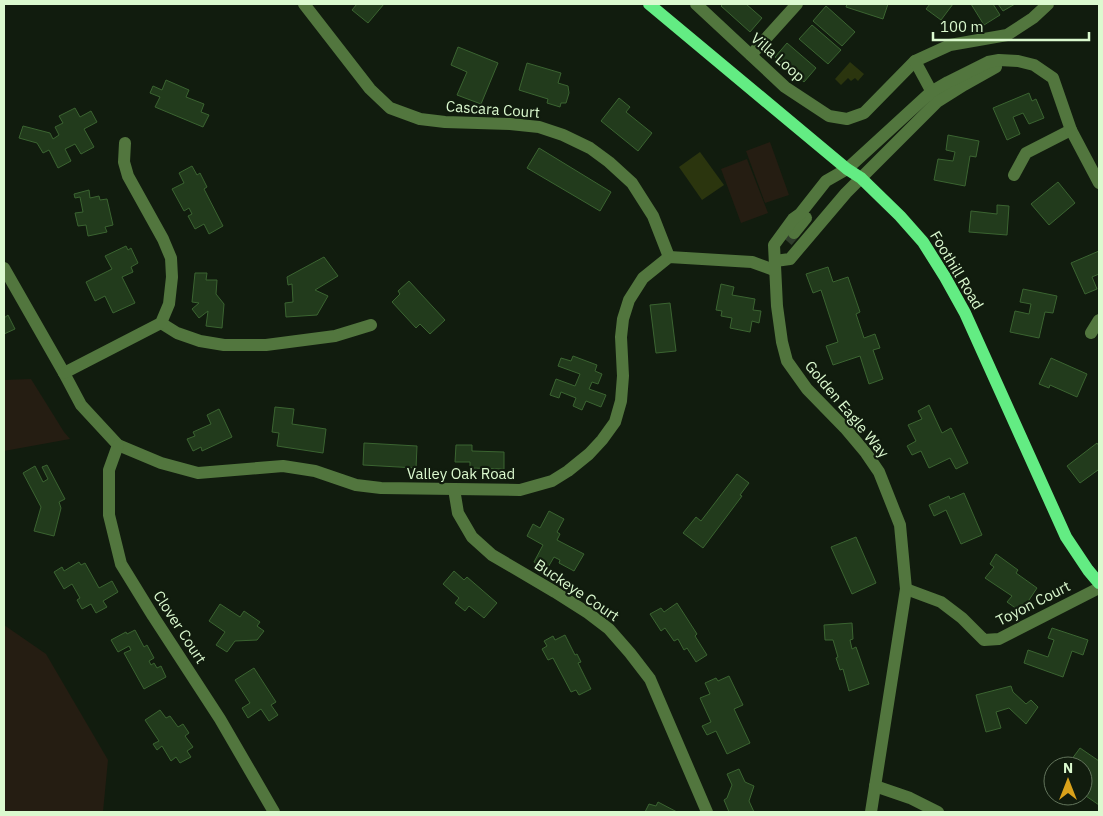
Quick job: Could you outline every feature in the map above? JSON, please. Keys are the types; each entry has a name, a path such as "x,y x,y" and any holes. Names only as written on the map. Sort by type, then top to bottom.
{"main road":[{"name":"Foothill Road","path":"649,4 847,169 861,178 919,237 945,277 965,313 1066,537 1099,583"}],"street":[{"name":"Cascara Court","path":"304,4 370,89 390,108 420,119 539,127 563,135 590,148 632,183 652,216 669,257"},
{"name":"Villa Loop","path":"696,4 784,87 829,116 847,119 864,113 916,62 950,45 1007,35 1033,18 1048,4"},
{"path":"751,55 797,4"},
{"name":"Golden Eagle Way","path":"775,266 780,249 790,237 826,181 847,169 934,97 964,85 994,68 1018,61 1034,65 1053,78 1071,130 1099,183"},
{"path":"916,62 934,97"},
{"name":"Golden Eagle Way","path":"775,266 790,259 817,226 934,97"},
{"path":"1014,175 1026,153 1071,130"},
{"path":"64,373 161,323 169,304 172,277 171,258 163,238 128,176 124,162 125,143"},
{"path":"803,216 817,226"},
{"name":"Golden Eagle Way","path":"803,216 792,219 774,245 777,306 782,342 787,361 807,389 866,452 879,472 900,525 906,589 871,812"},
{"path":"669,257 752,262 775,266"},
{"name":"Valley Oak Road","path":"4,268 81,405 118,445 161,463 198,473 284,466 315,472 356,485 381,488 520,490 552,481 568,471 589,454 615,422 621,401 624,376 621,337 623,319 629,300 644,278 669,257"},
{"path":"1091,334 1099,320"},
{"path":"161,323 177,333 200,341 224,345 266,345 335,336 371,325"},
{"name":"Clover Court","path":"118,445 109,470 109,515 121,564 220,719 274,812"},
{"name":"Buckeye Court","path":"454,489 458,513 472,537 492,555 555,592 610,629 630,653 650,679 707,812"},
{"name":"Toyon Court","path":"906,589 941,602 962,618 984,640 999,639 1099,588"},
{"path":"875,786 910,798 938,812"}],"shaded area":[{"path":"850,62 864,74 858,81 855,78 851,81 848,78 841,85 835,79"},
{"path":"770,142 789,195 765,203 746,151"},
{"path":"700,152 724,185 702,200 679,167"},
{"path":"747,159 768,213 741,223 721,169"},
{"path":"31,379 70,439 4,451 4,380"},
{"path":"4,625 46,654 108,760 103,812 4,812"}],"building":[{"path":"357,4 384,4 368,23 352,10"},
{"path":"723,4 746,4 762,18 750,32 721,6"},
{"path":"847,4 888,4 883,19 846,7"},
{"path":"930,4 953,4 941,20 926,9"},
{"path":"971,4 993,4 1000,15 984,25"},
{"path":"998,4 1015,4 1003,11"},
{"path":"826,6 855,32 842,46 813,21"},
{"path":"812,25 841,50 828,64 799,39"},
{"path":"787,43 816,68 804,82 775,57"},
{"path":"458,47 498,63 481,104 457,95 467,72 451,65"},
{"path":"527,63 561,73 558,83 568,86 569,93 566,103 561,103 560,107 547,103 548,99 519,90"},
{"path":"166,80 189,90 186,97 204,104 201,112 209,115 203,127 155,107 160,97 150,93 153,86 162,90"},
{"path":"1029,93 1032,101 1036,99 1044,118 1029,124 1023,113 1013,117 1020,134 1007,140 993,108"},
{"path":"619,98 630,107 626,112 652,133 638,151 601,121"},
{"path":"75,108 80,117 91,111 97,122 84,129 94,147 81,154 75,144 65,149 71,161 58,168 49,150 43,153 37,143 19,138 23,126 50,133 53,139 59,135 55,127 63,123 59,116"},
{"path":"948,135 979,141 976,157 970,156 965,186 934,180 938,159 953,161 955,152 946,150"},
{"path":"539,148 611,192 600,211 527,168"},
{"path":"192,166 197,175 200,173 207,187 204,189 223,226 209,234 204,224 195,229 188,216 192,214 189,208 184,211 172,189 184,183 179,173"},
{"path":"1058,182 1075,203 1049,225 1031,204"},
{"path":"89,190 90,198 99,196 100,200 107,199 113,225 105,227 107,232 88,236 86,225 78,226 75,213 83,212 80,197 75,198 74,194"},
{"path":"997,205 1009,206 1007,235 969,232 971,211 997,214"},
{"path":"126,246 128,250 131,248 138,263 131,267 133,272 122,277 135,303 113,313 105,296 95,301 86,282 112,269 105,256"},
{"path":"1099,251 1099,274 1092,277 1097,289 1085,294 1071,263"},
{"path":"324,257 338,276 315,290 328,296 317,315 286,317 285,303 293,302 292,284 288,285 287,277"},
{"path":"828,267 833,282 848,277 860,312 856,314 864,338 875,334 880,348 873,350 883,379 869,384 860,356 833,365 826,346 838,342 821,290 813,293 806,274"},
{"path":"195,273 207,273 206,280 217,280 216,294 224,304 222,328 206,326 208,311 199,318 192,309 199,303 192,302"},
{"path":"409,281 445,320 430,334 420,324 416,328 392,302 400,294 398,291"},
{"path":"721,284 734,287 732,295 755,299 753,310 761,311 759,323 752,321 750,332 730,328 732,318 721,316 722,311 716,310"},
{"path":"1023,289 1057,296 1053,313 1045,312 1039,338 1010,332 1015,311 1029,314 1031,304 1020,302"},
{"path":"670,303 676,351 656,353 650,305"},
{"path":"8,315 15,329 4,334 4,318"},
{"path":"573,356 597,365 595,371 602,374 598,384 592,382 589,389 606,395 601,407 586,401 582,410 573,406 576,398 561,392 559,398 550,395 556,379 575,386 580,374 558,366 561,358 571,361"},
{"path":"1051,358 1087,374 1077,397 1050,385 1049,388 1039,384"},
{"path":"929,405 942,433 951,428 968,463 956,469 950,458 929,468 921,451 912,455 907,446 916,441 908,425 922,419 918,411"},
{"path":"275,407 294,409 292,424 326,429 323,453 277,446 279,433 272,432"},
{"path":"219,409 232,437 202,451 201,447 193,451 187,439 195,436 193,432 211,424 207,415"},
{"path":"364,443 417,446 416,468 363,465"},
{"path":"1097,443 1099,446 1099,471 1080,483 1067,466"},
{"path":"456,445 472,445 472,451 504,452 504,469 470,468 470,462 455,462"},
{"path":"47,465 65,499 59,502 61,508 54,536 34,531 41,507 23,473 35,466 43,482 48,479 42,467"},
{"path":"737,474 749,483 740,495 742,496 703,548 683,533 696,517 701,521"},
{"path":"964,493 982,535 961,544 946,510 934,516 929,505 949,496 950,499"},
{"path":"549,511 564,519 557,532 560,534 557,540 584,554 574,571 559,563 560,560 554,557 547,569 534,562 543,545 527,536 533,524 540,528"},
{"path":"856,537 876,583 852,594 831,547"},
{"path":"996,554 1018,570 1016,573 1037,588 1021,612 1007,602 1012,596 985,578 994,567 990,564"},
{"path":"79,562 81,565 85,563 99,588 112,581 118,592 103,601 107,607 96,613 91,604 82,609 77,600 80,598 72,584 64,589 54,572 62,567 64,571"},
{"path":"454,571 464,580 467,577 497,603 484,618 469,606 465,611 455,603 459,598 443,584"},
{"path":"677,603 697,634 695,636 707,655 696,662 687,648 684,650 678,639 674,641 665,628 661,631 650,614 661,608 664,612"},
{"path":"220,604 240,617 244,611 260,622 257,626 264,631 257,640 235,641 227,652 216,645 225,632 209,621"},
{"path":"852,623 853,639 850,640 852,649 856,647 869,684 849,691 843,669 840,670 836,658 838,657 833,640 825,640 824,625"},
{"path":"1052,628 1088,640 1083,655 1072,651 1063,677 1024,663 1028,650 1048,657 1054,640 1048,638"},
{"path":"135,630 144,647 147,645 154,658 149,661 151,665 154,663 157,668 161,666 166,677 144,689 124,653 131,650 129,646 118,652 111,640 126,632 127,634"},
{"path":"565,635 575,655 577,654 581,662 578,663 591,689 579,695 576,690 571,692 553,658 548,660 542,649 547,646 544,641 553,636 555,640"},
{"path":"254,668 276,702 271,705 278,715 269,721 261,709 248,718 242,708 250,703 235,680"},
{"path":"729,676 743,705 734,709 750,743 727,754 716,731 707,735 702,726 711,722 700,698 710,694 705,683 716,678 718,681"},
{"path":"1011,686 1013,692 1026,704 1031,700 1038,707 1026,724 1009,708 996,712 1001,728 986,732 976,695"},
{"path":"160,710 166,718 170,716 178,727 183,724 189,733 185,736 193,747 187,751 191,757 180,763 176,757 171,761 162,746 157,750 153,744 159,741 145,720"},
{"path":"1080,748 1092,756 1074,756"},
{"path":"1093,757 1099,761 1099,805 1093,801"},
{"path":"739,769 745,782 754,786 749,801 754,812 729,812 724,800 727,798 732,785 727,774"},
{"path":"658,802 677,812 645,812 649,804 656,806"}],"tunnel":[{"path":"787,241 794,233"}]}
